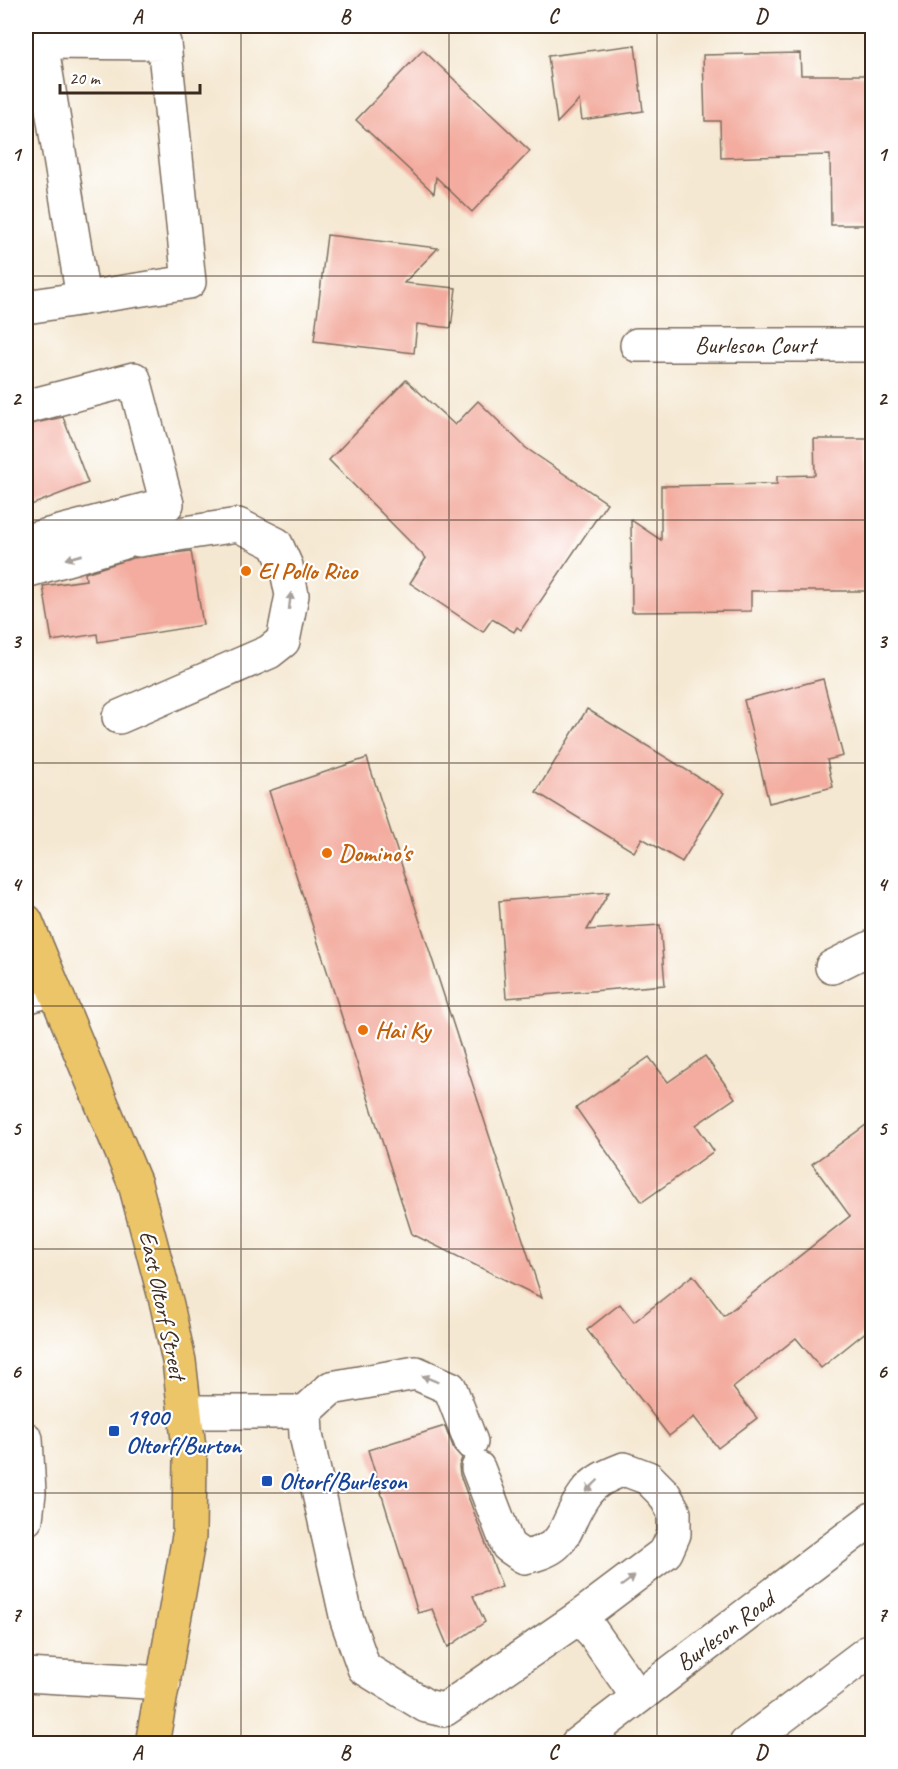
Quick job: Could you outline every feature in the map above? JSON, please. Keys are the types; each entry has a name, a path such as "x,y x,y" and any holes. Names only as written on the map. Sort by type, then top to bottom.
{"main road":[{"name":"East Oltorf Street","path":"26,921 40,993 135,1185 167,1305 185,1412 190,1457 189,1536 152,1743"}],"street":[{"path":"26,307 189,282 164,43 33,43 83,298"},
{"name":"Burleson Court","path":"638,345 873,345"},
{"path":"26,407 134,379 167,504 26,541"},
{"path":"26,571 131,542 238,525 276,544 286,566 292,595 283,641 269,652 119,717"},
{"path":"832,967 873,947"},
{"path":"185,1412 305,1412 331,1388 416,1373 450,1388 508,1546 524,1557 545,1553 561,1540 585,1493 601,1478 624,1469 648,1478 664,1494 674,1512 674,1534 666,1552 581,1616 444,1710 426,1706 364,1668 347,1620 306,1435 305,1412"},
{"path":"26,1439 29,1493 26,1519"},
{"name":"Burleson Road","path":"577,1743 873,1519"},
{"path":"581,1616 638,1696"},
{"path":"750,1742 873,1649"},
{"path":"26,1675 164,1683"}],"building":[{"path":"635,45 643,111 582,120 579,100 557,123 548,56"},
{"path":"423,50 530,151 472,212 436,177 434,193 356,120"},
{"path":"800,53 801,75 873,75 873,225 831,225 830,155 721,158 720,121 705,121 703,55"},
{"path":"327,235 438,248 404,283 456,288 451,328 417,324 414,353 314,341"},
{"path":"406,380 455,425 478,401 526,448 607,503 521,630 517,627 514,632 492,619 483,632 410,583 426,558 329,460"},
{"path":"63,417 88,483 26,507 26,425"},
{"path":"814,439 869,439 871,591 751,591 751,611 632,612 631,520 661,540 661,486 777,484 777,476 815,475"},
{"path":"191,551 203,625 98,642 97,634 52,641 43,586 86,580 85,573 133,558"},
{"path":"823,679 843,756 827,760 833,787 769,803 744,700"},
{"path":"587,709 724,793 682,862 642,838 634,852 536,792"},
{"path":"367,758 542,1298 412,1234 269,791"},
{"path":"609,892 587,930 660,925 665,985 506,998 499,901"},
{"path":"705,1056 735,1098 696,1125 714,1151 642,1202 576,1108 649,1057 668,1082"},
{"path":"873,1120 873,1326 821,1368 796,1338 733,1388 757,1418 718,1448 694,1417 669,1436 587,1330 620,1304 634,1322 693,1275 724,1316 850,1216 812,1164"},
{"path":"445,1426 454,1449 462,1458 459,1466 460,1475 502,1587 473,1596 485,1622 448,1647 432,1609 418,1613 368,1450"}],"place":[{"name":"El Pollo Rico","path":"246,571"},
{"name":"Domino's","path":"327,853"},
{"name":"Hai Ky","path":"363,1030"},
{"name":"1900 Oltorf/Burton","path":"114,1431"},
{"name":"Oltorf/Burleson","path":"267,1481"}]}
